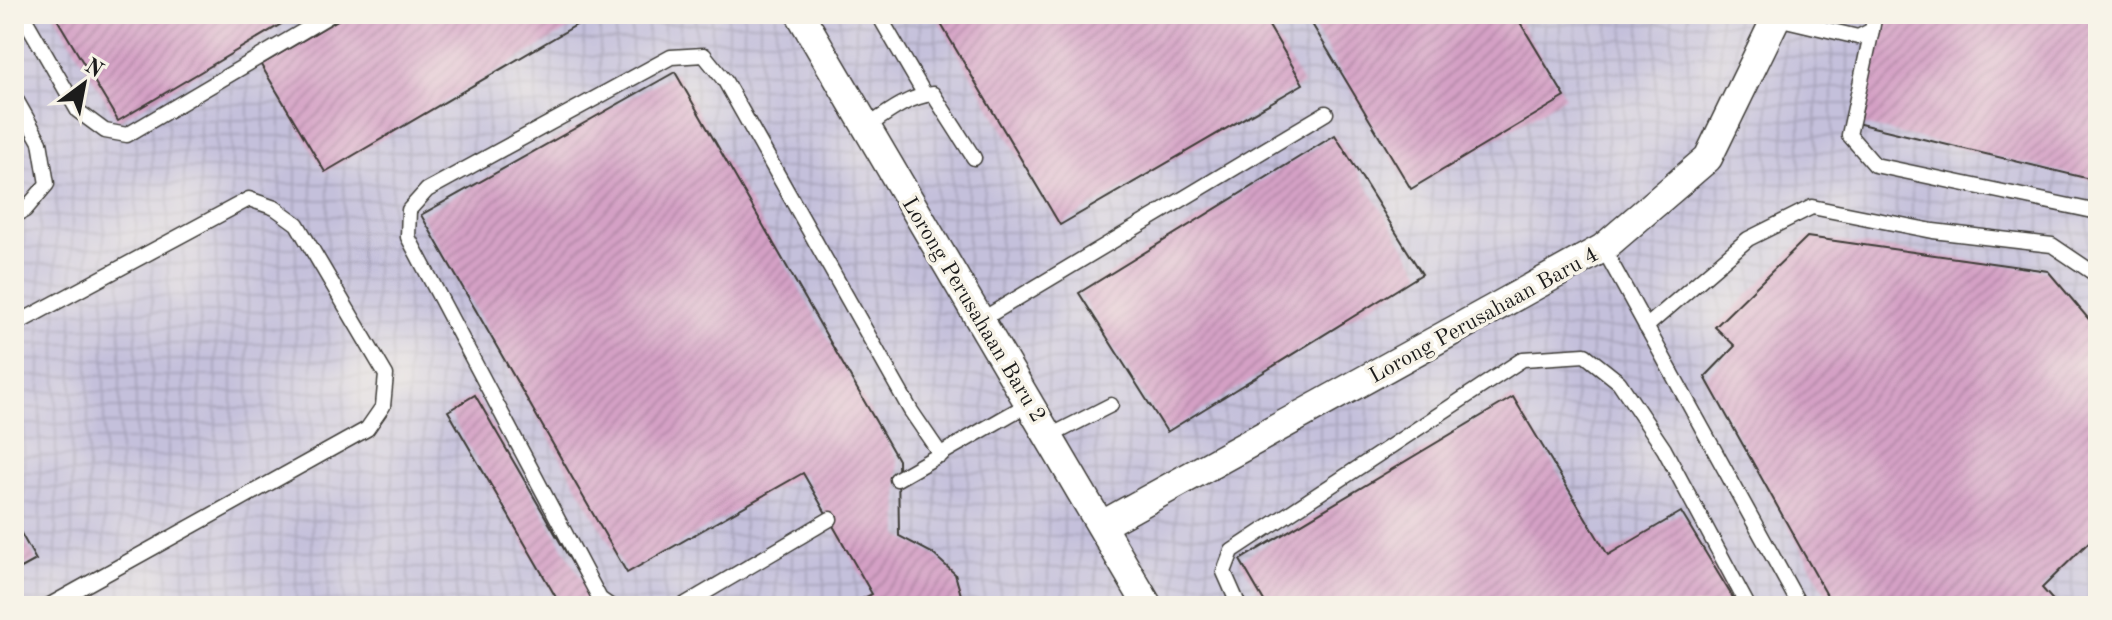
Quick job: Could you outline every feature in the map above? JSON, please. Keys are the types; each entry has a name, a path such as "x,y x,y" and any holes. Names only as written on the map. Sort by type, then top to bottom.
{"street":[{"name":"Lorong Perusahaan Baru 2","path":"800,14 1148,606"},
{"name":"Lorong Perusahaan Baru 4","path":"1102,525 1603,248 1708,158 1777,16"}],"lane":[{"path":"22,14 78,111 105,131 127,135 332,14"},
{"path":"878,14 925,95"},
{"path":"1875,14 1849,135 1875,165 2098,212"},
{"path":"1777,16 1858,37 1872,30"},
{"path":"610,606 600,599 408,237 409,210 427,190 671,57 704,55 725,81 911,411 941,455"},
{"path":"867,127 895,108 933,94 974,158"},
{"path":"14,96 40,142 47,184 25,210 14,216"},
{"path":"981,320 1326,113"},
{"path":"14,325 249,199 275,208 297,224 386,375 383,406 367,429 48,606"},
{"path":"1646,327 1748,239 1812,207 1933,231 2052,245 2098,276"},
{"path":"1603,248 1800,606"},
{"path":"1239,606 1224,572 1232,551 1523,359 1585,355 1619,382 1664,449 1748,606"},
{"path":"897,479 1030,403"},
{"path":"1050,436 1111,405"},
{"path":"682,606 705,600 830,519"}],"shaded area":[{"path":"14,14 2098,14 2098,606 14,606"}],"building":[{"path":"54,14 298,14 118,121"},
{"path":"348,14 595,14 325,172 261,65"},
{"path":"935,14 1262,14 1303,84 1060,225"},
{"path":"1306,14 1515,14 1565,97 1411,189"},
{"path":"1882,14 2098,14 2098,181 1856,123"},
{"path":"675,72 898,460 899,536 932,553 955,574 961,595 959,606 849,606 872,594 803,473 627,573 421,215"},
{"path":"1335,135 1422,274 1167,432 1079,293"},
{"path":"1807,237 2048,271 2098,330 2098,533 2042,588 2058,606 1833,606 1705,377 1735,346 1715,327"},
{"path":"475,395 597,606 561,606 448,411"},
{"path":"1513,397 1608,555 1681,512 1738,606 1267,606 1240,560"},
{"path":"14,521 36,560 14,572"}]}
